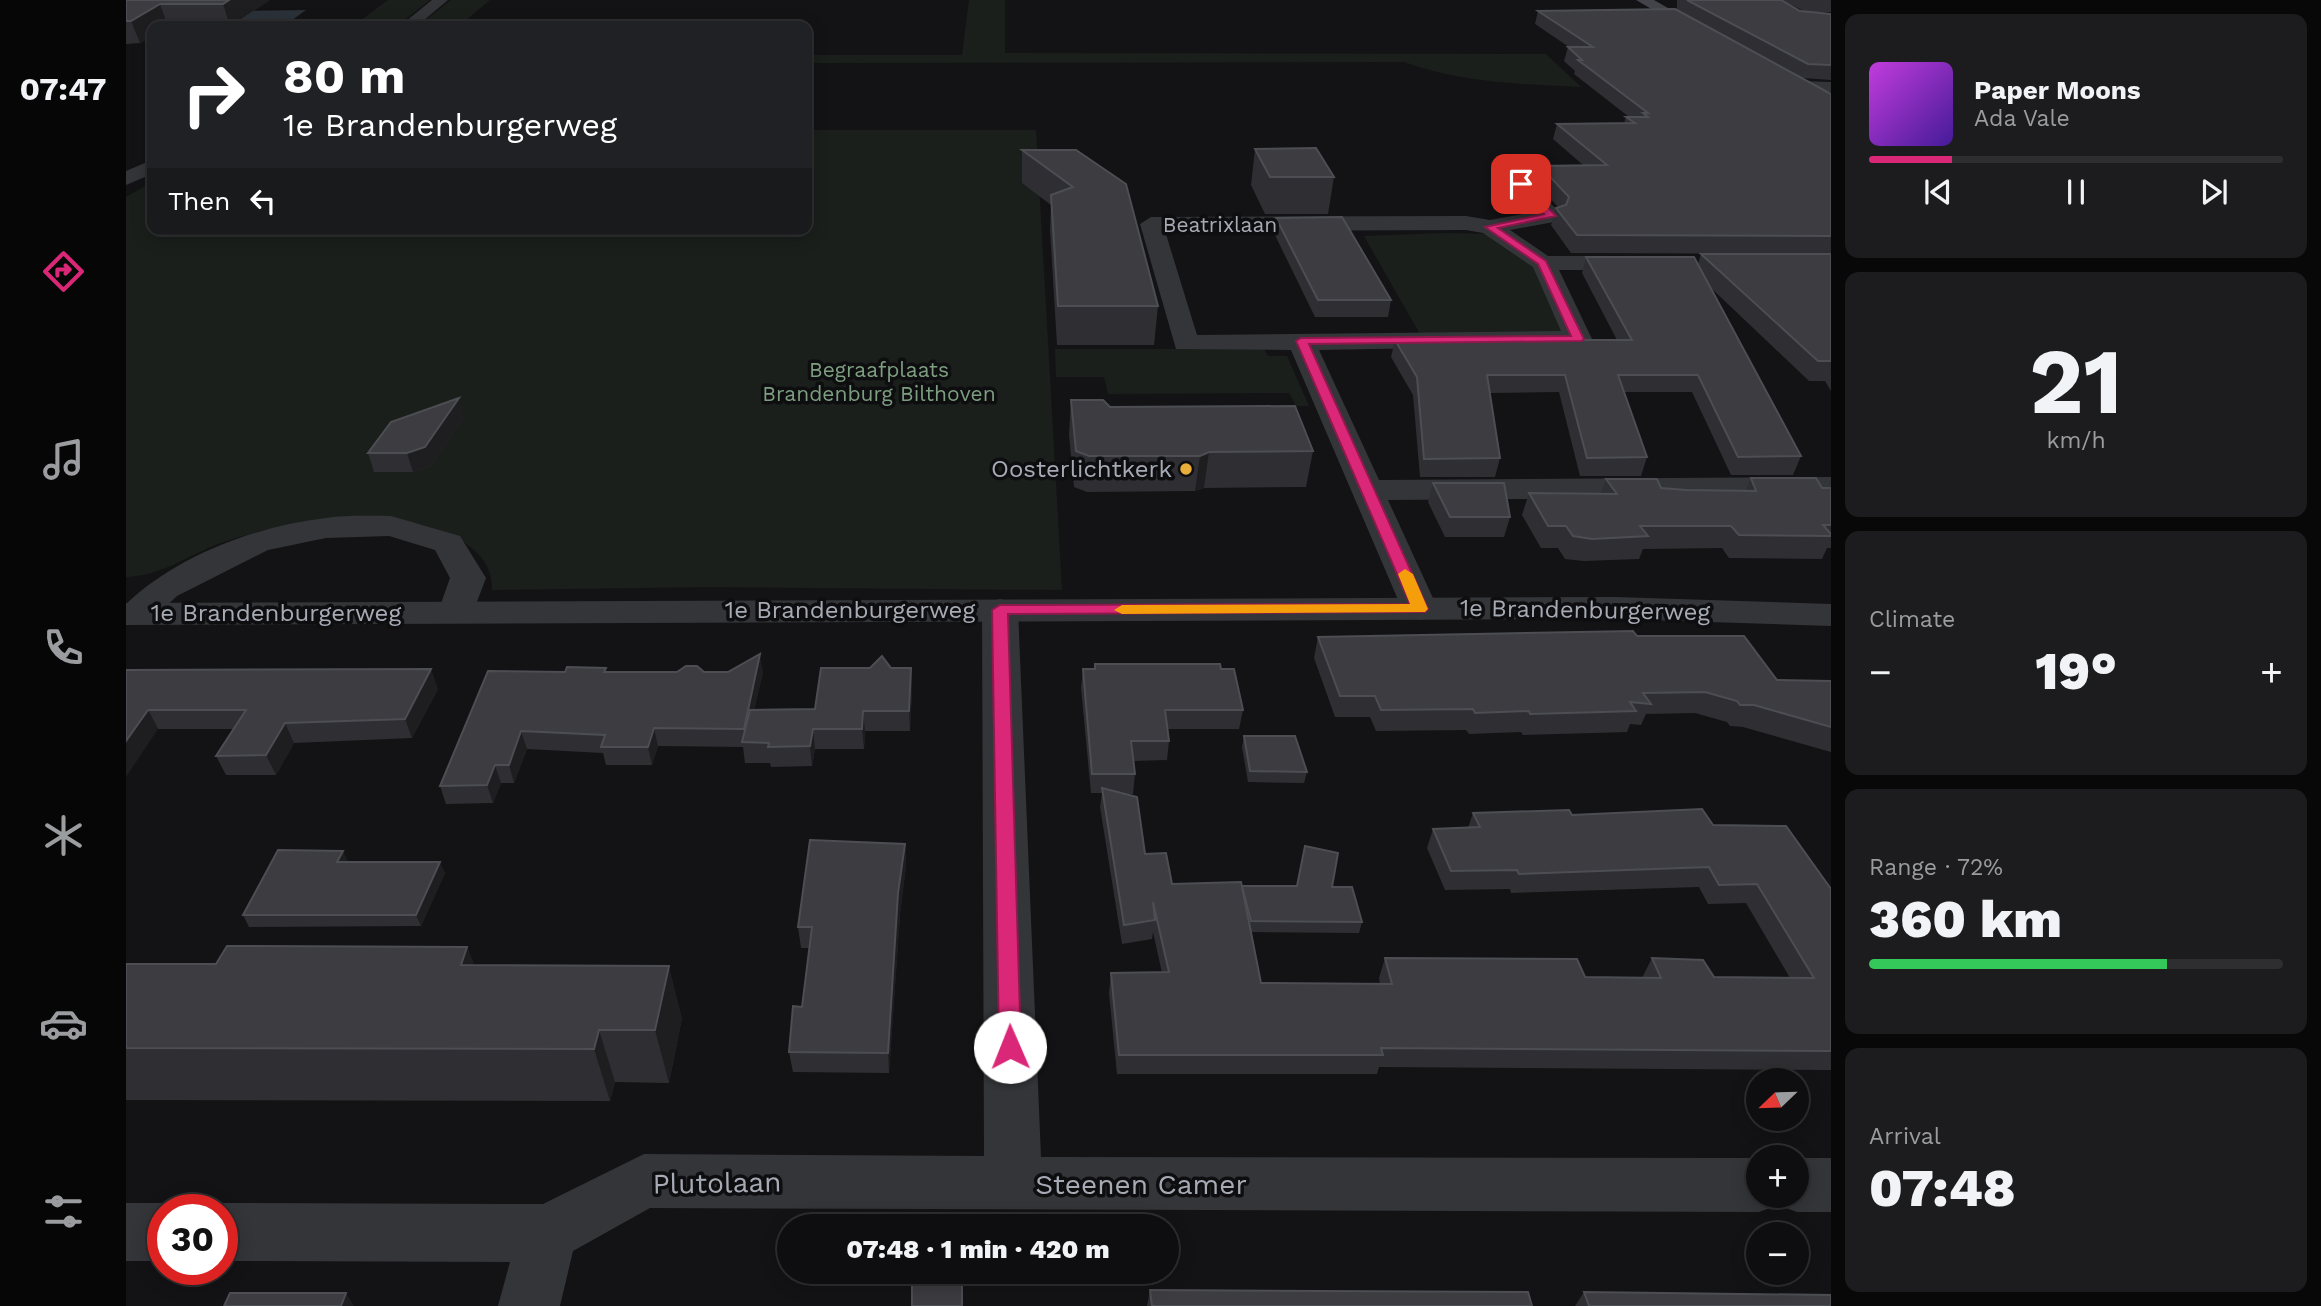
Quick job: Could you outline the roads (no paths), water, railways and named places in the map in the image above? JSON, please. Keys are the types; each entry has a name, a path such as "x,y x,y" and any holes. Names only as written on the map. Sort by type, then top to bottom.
{"main road":[{"path":"1643,0 1727,46"},
{"path":"1793,83 1831,104"}],"street":[{"path":"414,21 441,0"},
{"path":"1793,83 1831,87"},
{"path":"126,179 147,168"},
{"name":"Beatrixlaan","path":"1490,227 1543,263 1578,339 1186,343 1151,224 1466,223 1490,227 1551,216 1521,184"},
{"path":"1543,263 1667,263"},
{"path":"1301,341 1370,489 1420,609"},
{"path":"1370,489 1831,487"},
{"name":"1e Brandenburgerweg","path":"132,614 164,587 258,542 326,528 391,526 448,543 468,578 457,612"},
{"name":"1e Brandenburgerweg","path":"132,614 1615,608 1831,615"},
{"name":"Steenen Camer","path":"1000,610 1013,1184 1746,1185"},
{"name":"Plutolaan","path":"238,1232 548,1233 644,1181 1013,1184"},
{"path":"1809,1185 1831,1185"},
{"path":"126,1232 147,1232"},
{"path":"529,1306 548,1233"}],"place":[{"name":"Oosterlichtkerk","path":"1186,469"}],"park label":[{"name":"Begraafplaats Brandenburg Bilthoven","path":"879,381"}]}
